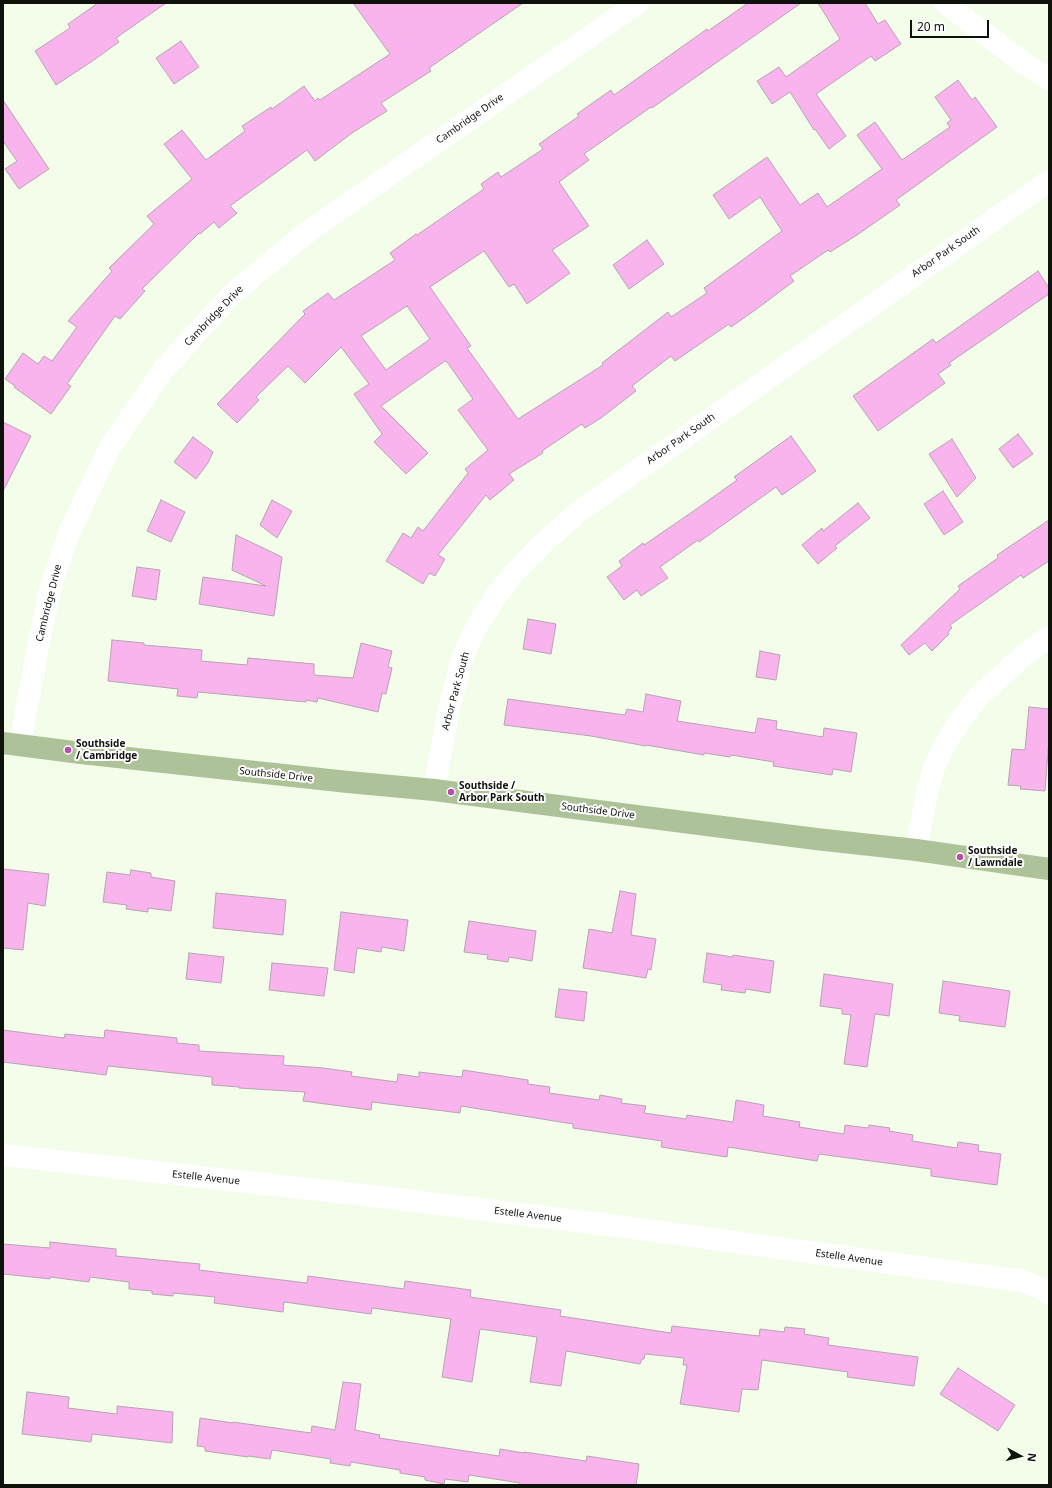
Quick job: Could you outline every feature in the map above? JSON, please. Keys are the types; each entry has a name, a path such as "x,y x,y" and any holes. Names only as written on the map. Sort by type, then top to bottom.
{"main road":[{"name":"Southside Drive","path":"12,743 149,760 434,790 816,839 916,850 1049,869"}],"street":[{"name":"Cambridge Drive","path":"12,743 38,647 50,589 69,533 110,447 164,369 232,294 306,233 638,3"},
{"path":"945,3 1022,62 1049,80"},
{"name":"Arbor Park South","path":"434,790 449,708 463,656 477,626 494,599 514,573 543,543 581,510 1049,181"},
{"path":"916,850 928,789 934,767 955,727 979,696 1024,655 1049,637"},
{"name":"Estelle Avenue","path":"3,1156 364,1195 632,1228 1022,1281 1042,1289 1049,1294"}],"building":[{"path":"98,3 166,3 116,38 119,42 56,85 35,51 70,28 68,24"},
{"path":"353,3 523,3 429,68 431,71 381,103 387,111 352,133 315,161 307,150 230,206 237,213 219,228 214,222 200,234 199,233 142,289 145,291 120,319 115,316 67,384 71,386 51,414 5,379 23,353 38,364 44,356 52,361 77,327 68,321 112,271 109,268 154,224 147,216 192,179 164,144 182,130 206,160 245,131 242,126 271,107 272,109 304,86 315,101 318,98 320,100 390,54"},
{"path":"748,3 801,3 584,154 589,160 559,182 589,226 552,250 570,273 527,304 514,284 509,287 484,251 430,287 471,346 467,348 518,419 603,365 602,363 668,312 671,317 707,293 704,288 782,231 760,197 729,219 713,195 767,157 800,205 818,193 827,207 882,169 857,135 875,122 902,160 950,127 947,123 951,120 935,97 958,80 972,100 975,97 997,127 896,200 900,205 857,235 830,252 828,250 790,276 794,281 758,308 731,327 729,324 675,361 671,356 632,386 636,391 601,418 585,428 582,424 542,451 543,453 509,474 514,480 490,500 486,495 438,555 445,559 435,576 429,573 423,584 386,561 403,533 411,538 418,527 423,531 468,473 465,469 488,450 458,410 473,399 447,362 445,361 381,406 428,453 406,474 374,442 382,434 354,394 369,384 341,347 305,383 288,366 256,397 259,400 237,423 217,404 305,314 303,311 328,293 334,300 395,260 390,253 484,189 481,184 498,172 501,177 543,149 539,144 579,116 577,114 611,90 614,95 707,29 708,31","holes":["407,306 430,339 386,370 361,336"]},
{"path":"818,3 865,3 878,24 885,20 901,44 875,61 871,56 816,94 846,136 829,149 815,129 814,130 790,92 772,104 757,81 779,67 786,77 840,39"},
{"path":"181,41 199,67 174,84 156,58"},
{"path":"3,100 49,169 19,189 5,169 17,161 3,141"},
{"path":"647,240 664,264 629,289 613,265"},
{"path":"1038,271 1049,288 1049,294 949,363 951,365 938,374 945,383 878,431 853,396 933,339 936,343"},
{"path":"3,422 31,436 3,491"},
{"path":"1018,434 1033,454 1013,468 999,449"},
{"path":"791,436 816,471 782,495 776,487 699,542 698,540 660,567 668,578 641,596 637,590 624,600 607,577 622,566 619,561 643,543 644,545 737,480 734,477"},
{"path":"193,437 213,452 208,463 196,479 174,462"},
{"path":"952,439 976,478 957,497 929,454"},
{"path":"943,491 963,522 944,535 924,504"},
{"path":"161,500 185,512 171,542 147,531"},
{"path":"272,500 292,511 277,538 260,525"},
{"path":"858,503 870,518 835,546 837,548 818,564 802,545 822,528 823,531"},
{"path":"1049,520 1049,561 1023,578 1021,575 950,625 952,628 948,632 949,634 932,651 925,643 909,655 901,645 960,589 958,586 998,558 997,555"},
{"path":"236,535 282,557 274,616 199,604 203,577 266,586 232,570"},
{"path":"137,567 160,570 156,600 132,596"},
{"path":"528,619 556,624 551,654 523,649"},
{"path":"112,640 144,643 144,645 202,650 201,661 247,665 248,658 314,664 314,675 353,678 361,643 392,651 388,667 392,668 386,694 382,693 378,712 318,698 317,702 306,700 306,702 198,692 197,698 177,696 178,689 108,681"},
{"path":"760,651 780,655 776,680 756,677"},
{"path":"646,694 681,701 677,721 755,733 758,718 777,721 776,729 823,737 824,728 857,733 851,772 833,769 832,775 773,766 774,762 731,755 730,757 704,753 704,755 591,736 504,725 508,699 625,715 627,709 643,712"},
{"path":"1029,707 1049,709 1049,739 1045,791 1020,789 1021,786 1008,785 1012,749 1025,750"},
{"path":"3,869 49,874 45,906 28,903 23,950 3,948"},
{"path":"131,870 151,873 151,877 175,881 171,911 148,908 148,912 126,909 127,905 103,902 107,872 130,875"},
{"path":"620,891 636,894 631,935 656,939 651,970 648,969 646,978 583,968 589,929 612,933"},
{"path":"216,893 286,900 283,935 213,928"},
{"path":"341,912 408,920 404,951 382,947 381,952 357,948 354,973 334,970"},
{"path":"469,921 536,931 532,961 509,957 508,962 487,959 488,955 464,952"},
{"path":"189,953 224,957 221,983 186,979"},
{"path":"707,953 774,961 770,993 746,989 745,993 721,990 722,985 703,982"},
{"path":"272,963 328,968 324,996 269,990"},
{"path":"824,974 893,984 889,1016 875,1014 867,1067 844,1064 851,1015 842,1014 842,1009 820,1006"},
{"path":"943,981 1010,991 1005,1027 959,1021 960,1016 939,1013"},
{"path":"559,989 587,992 584,1021 555,1017"},
{"path":"3,1030 64,1038 65,1034 104,1038 105,1030 177,1038 177,1043 199,1045 199,1051 284,1056 283,1065 352,1072 351,1076 397,1082 398,1074 419,1077 419,1072 462,1077 463,1070 528,1080 528,1084 550,1087 549,1093 599,1100 600,1095 622,1099 621,1103 646,1106 644,1113 686,1119 687,1115 733,1122 736,1100 764,1105 763,1116 800,1122 799,1127 844,1134 845,1125 868,1128 869,1125 890,1128 889,1131 913,1135 912,1141 957,1148 958,1142 979,1145 978,1151 1001,1154 997,1185 931,1176 931,1169 819,1154 817,1161 728,1147 727,1157 661,1147 662,1141 573,1128 573,1124 461,1106 460,1113 372,1102 371,1110 303,1101 305,1092 212,1085 212,1077 108,1066 106,1075 3,1062"},
{"path":"50,1242 116,1249 116,1256 200,1264 199,1270 307,1283 308,1276 404,1289 405,1281 471,1290 470,1297 561,1310 560,1316 671,1333 672,1326 759,1336 760,1329 784,1332 785,1327 805,1329 804,1334 829,1338 828,1345 918,1357 914,1386 847,1377 848,1372 762,1360 758,1390 742,1389 739,1412 680,1404 687,1365 683,1365 684,1358 645,1354 644,1359 642,1359 640,1364 566,1351 561,1386 530,1382 537,1337 480,1329 472,1382 442,1377 451,1319 372,1308 371,1314 284,1302 283,1312 214,1303 215,1297 173,1293 173,1296 152,1294 152,1291 129,1289 129,1282 90,1277 89,1282 50,1277 50,1279 3,1274 3,1244 50,1248"},
{"path":"958,1368 1015,1405 998,1431 940,1394"},
{"path":"343,1382 361,1384 355,1430 380,1435 379,1438 499,1456 500,1449 586,1461 587,1456 639,1464 636,1485 520,1485 520,1483 469,1475 468,1482 445,1479 444,1484 425,1480 425,1477 400,1473 400,1470 351,1462 350,1466 330,1463 331,1459 272,1450 270,1459 248,1457 205,1451 205,1447 197,1446 200,1418 311,1433 312,1426 335,1430"},
{"path":"27,1392 69,1397 68,1408 117,1414 117,1406 173,1412 172,1443 92,1434 91,1442 22,1434"}],"place":[{"name":"Southside / Cambridge","path":"68,750"},
{"name":"Southside / Arbor Park South","path":"451,792"},
{"name":"Southside / Lawndale","path":"960,857"}]}
